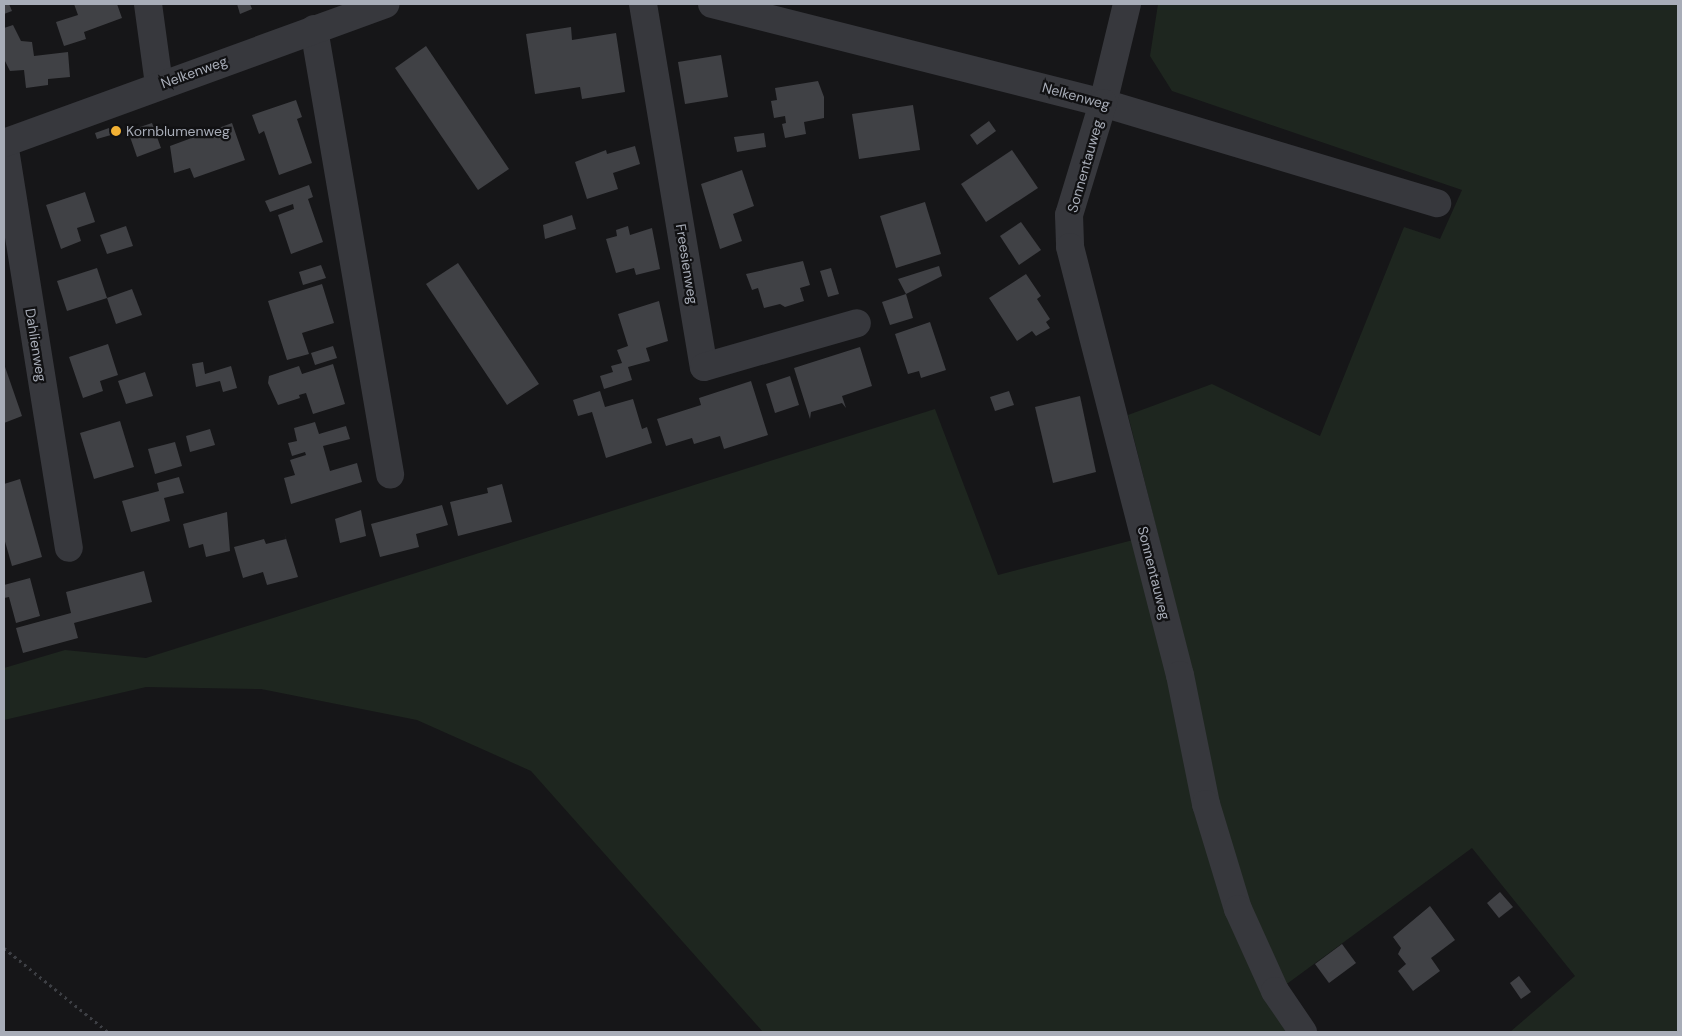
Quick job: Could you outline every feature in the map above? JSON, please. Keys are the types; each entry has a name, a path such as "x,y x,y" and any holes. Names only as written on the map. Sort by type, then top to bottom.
{"street":[{"path":"148,4 159,84"},
{"name":"Nelkenweg","path":"4,143 159,84 314,29 356,9 385,4"},
{"name":"Freesienweg","path":"643,4 704,367 857,323"},
{"name":"Nelkenweg","path":"712,4 1103,102 1437,203"},
{"name":"Sonnentauweg","path":"1127,4 1103,102 1069,215 1070,247 1180,675 1206,804 1238,909 1275,991 1303,1032"},
{"path":"314,29 390,475"},
{"name":"Dahlienweg","path":"4,143 69,548"}],"path":[{"path":"4,948 108,1032"}],"shaded area":[{"path":"1158,4 1678,4 1678,1032 1510,1032 1575,976 1472,848 1284,986 1247,905 1215,802 1193,675 1128,415 1212,384 1320,436 1404,227 1440,239 1462,190 1172,91 1150,56"},
{"path":"935,409 998,575 1137,539 1290,1032 763,1032 531,771 417,720 261,689 146,687 4,720 4,668 65,650 146,658"}],"building":[{"path":"4,4 9,4 12,11 4,14"},
{"path":"74,4 117,4 122,18 84,32 86,39 64,46 56,22 78,15"},
{"path":"237,4 250,4 252,9 240,14"},
{"path":"13,25 21,41 32,42 34,56 68,52 70,77 48,79 48,85 26,88 24,70 10,71 4,59 4,28"},
{"path":"571,27 572,40 616,33 625,92 582,99 580,87 535,94 526,34"},
{"path":"426,46 509,169 478,190 395,68"},
{"path":"721,55 728,97 685,104 678,62"},
{"path":"818,81 824,97 824,118 804,122 806,134 785,138 782,124 786,123 785,116 774,118 771,101 777,100 775,88"},
{"path":"296,100 302,117 297,119 312,163 279,175 264,131 259,134 252,115"},
{"path":"913,105 920,150 859,159 852,114"},
{"path":"989,121 996,131 977,145 970,135"},
{"path":"152,123 161,148 137,157 128,131"},
{"path":"232,123 245,160 194,178 190,168 174,173 170,146"},
{"path":"109,128 111,135 97,139 95,133"},
{"path":"764,133 766,147 737,152 734,137"},
{"path":"635,146 640,164 613,173 618,189 587,199 575,162 606,150 607,154"},
{"path":"1012,150 1038,188 986,222 961,184"},
{"path":"742,170 754,206 733,214 742,241 720,249 701,184"},
{"path":"309,185 313,197 308,199 323,242 291,254 278,215 294,209 293,204 270,212 265,201"},
{"path":"85,192 95,222 77,228 81,241 61,249 46,205"},
{"path":"925,202 941,254 896,268 880,216"},
{"path":"572,215 576,229 545,239 543,225"},
{"path":"1021,222 1041,250 1019,265 1000,236"},
{"path":"126,226 133,246 107,254 100,235"},
{"path":"628,226 630,235 652,228 660,269 636,275 634,268 616,273 606,239 617,236 616,230"},
{"path":"803,261 810,285 800,288 804,301 785,307 780,304 764,308 758,288 752,290 746,274"},
{"path":"458,263 539,384 507,405 426,284"},
{"path":"321,265 326,278 303,285 299,272"},
{"path":"939,266 942,276 906,294 898,279"},
{"path":"97,268 107,298 67,311 57,281"},
{"path":"831,268 839,294 828,297 820,271"},
{"path":"1026,274 1041,296 1037,299 1050,319 1046,322 1050,328 1036,336 1032,331 1017,341 989,298"},
{"path":"322,284 334,323 302,333 309,354 287,360 268,301"},
{"path":"132,289 142,315 116,324 107,298"},
{"path":"906,294 913,318 890,325 882,302"},
{"path":"659,301 668,341 646,348 650,361 628,367 632,380 604,389 600,376 613,372 611,366 622,363 617,350 628,346 618,314"},
{"path":"930,322 946,370 921,378 919,371 908,374 895,334"},
{"path":"108,344 118,375 100,381 103,391 83,398 69,357"},
{"path":"333,346 337,358 315,365 311,353"},
{"path":"860,347 872,386 842,396 846,408 842,403 811,412 810,419 794,368"},
{"path":"203,362 205,374 231,366 237,388 223,392 220,381 196,387 192,364"},
{"path":"4,364 22,416 4,423"},
{"path":"333,364 345,404 313,414 306,393 299,395 300,398 278,405 268,383 269,376 299,366 302,374"},
{"path":"145,372 153,396 126,404 118,381"},
{"path":"790,376 799,405 775,413 766,384"},
{"path":"751,381 768,435 724,449 720,436 694,444 692,438 666,446 657,419 701,405 699,398"},
{"path":"600,391 605,407 633,399 642,429 647,427 652,443 606,458 592,412 578,416 573,400"},
{"path":"1009,391 1014,405 995,411 990,397"},
{"path":"1080,396 1096,472 1053,483 1035,407"},
{"path":"120,421 134,467 94,479 80,433"},
{"path":"315,422 319,434 346,426 350,439 323,446 330,471 357,463 362,482 291,504 284,478 295,475 290,460 306,455 305,452 292,456 288,443 297,441 294,428"},
{"path":"210,429 215,445 190,452 186,436"},
{"path":"175,442 182,466 155,474 148,449"},
{"path":"179,477 184,493 164,498 170,521 131,532 122,501 159,491 157,483"},
{"path":"20,479 42,557 12,566 4,538 4,484"},
{"path":"502,484 512,522 458,536 450,502 488,493 487,488"},
{"path":"442,505 448,525 416,534 419,547 380,557 371,524"},
{"path":"361,510 366,536 340,543 335,519"},
{"path":"227,512 230,551 206,557 203,544 189,548 183,524"},
{"path":"284,532 298,577 267,585 263,572 243,578 234,547 264,539 266,544 286,539"},
{"path":"144,571 152,602 74,623 78,638 23,653 16,628 71,613 66,592"},
{"path":"30,578 40,616 16,623 9,597 4,598 4,585"},
{"path":"1500,892 1513,907 1499,918 1487,903"},
{"path":"1430,906 1455,940 1431,958 1440,971 1413,991 1398,971 1406,964 1398,954 1401,948 1393,937"},
{"path":"1342,944 1356,963 1329,983 1315,964"},
{"path":"1519,976 1531,992 1521,999 1510,983"}],"place":[{"name":"Kornblumenweg","path":"116,131"}]}
